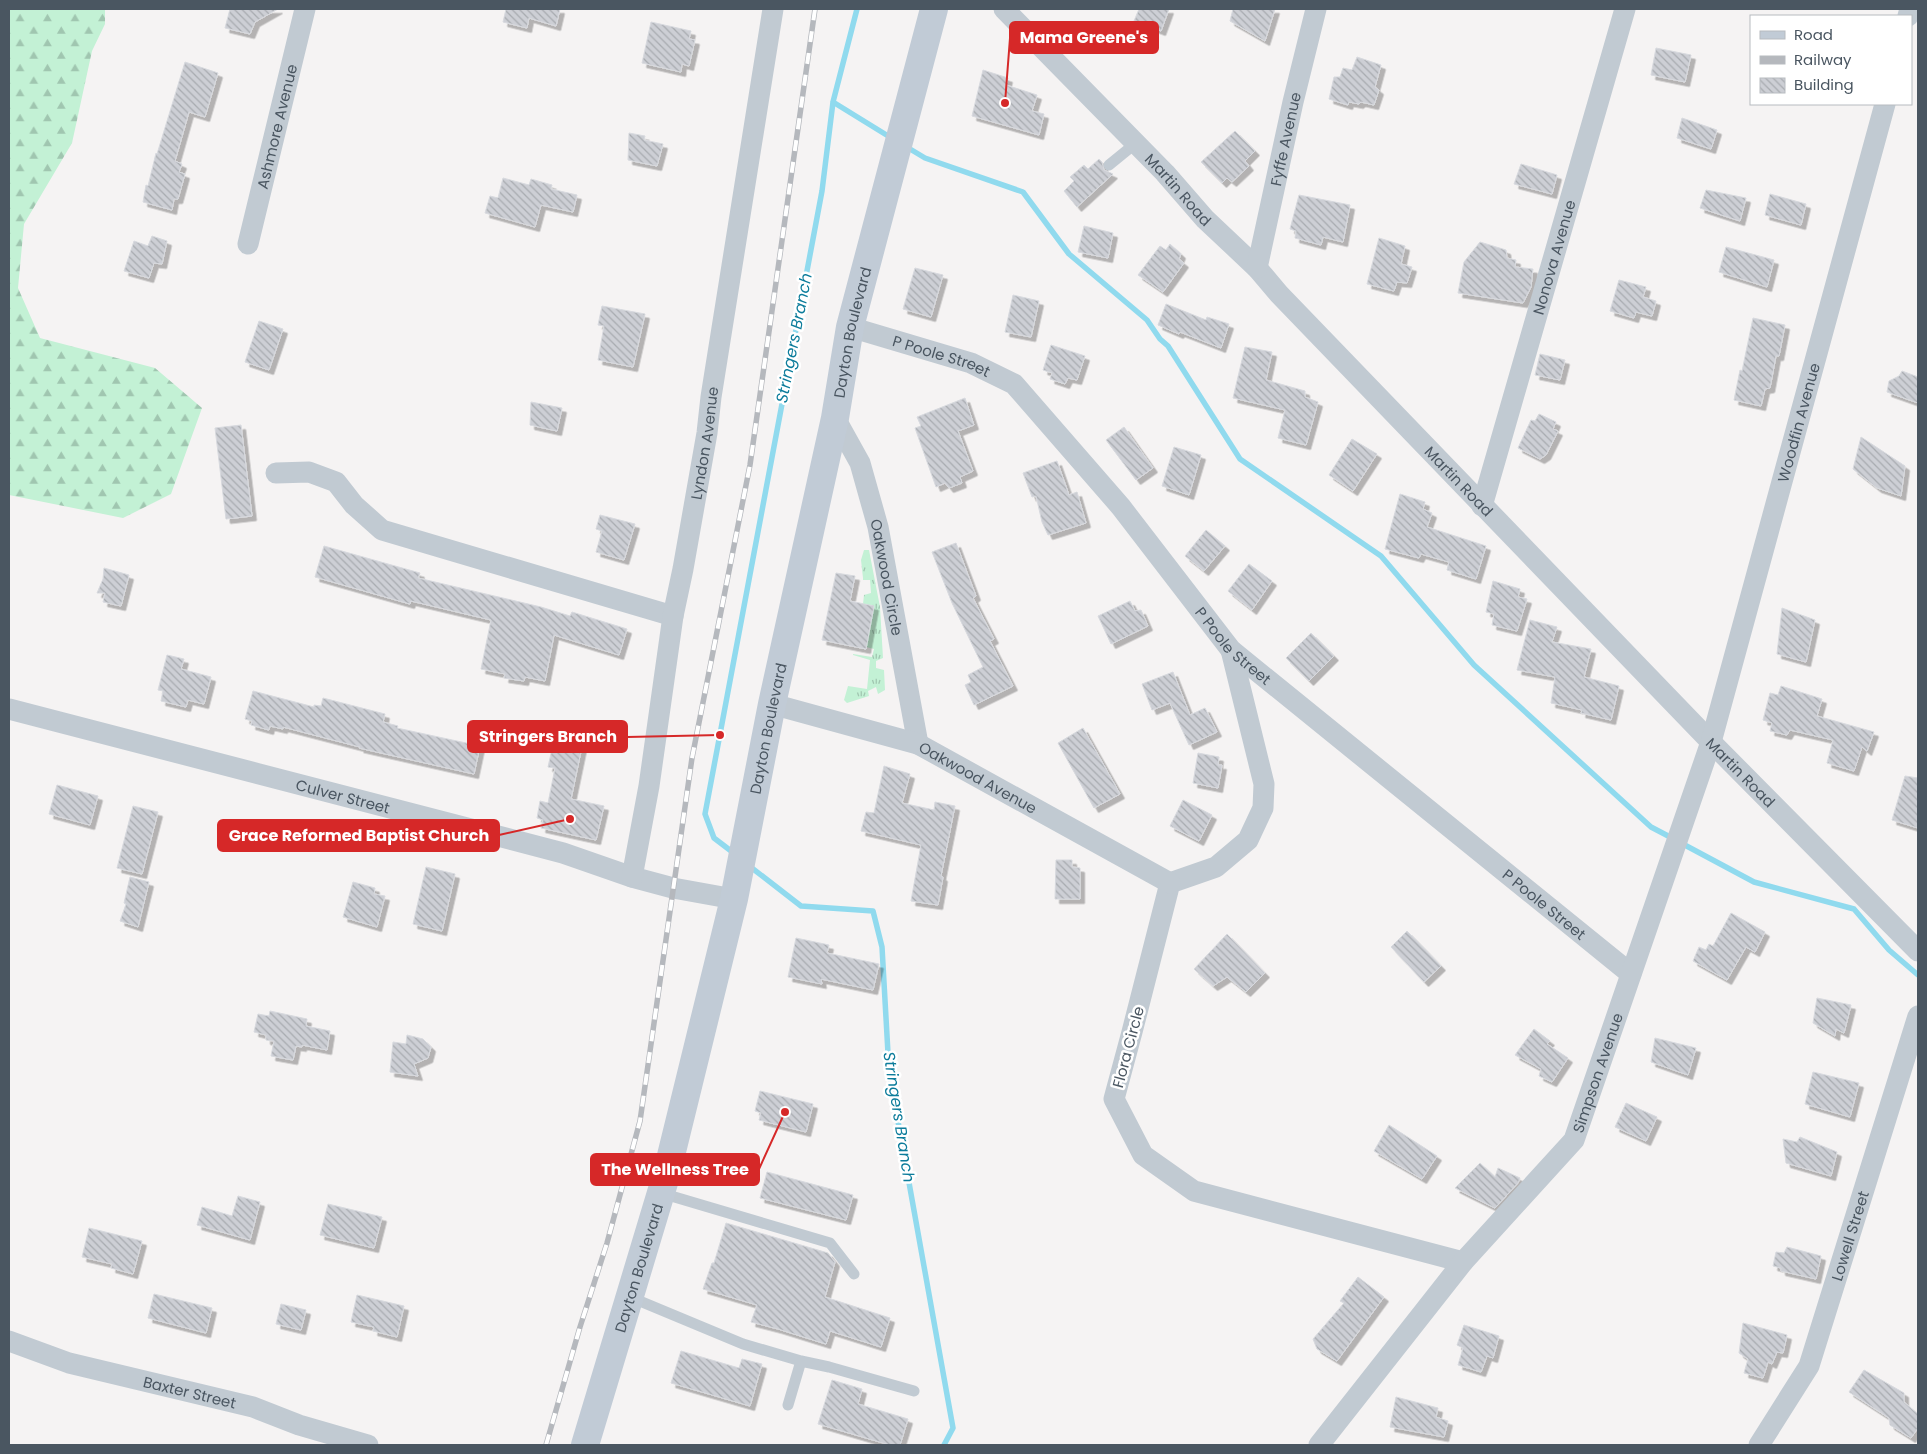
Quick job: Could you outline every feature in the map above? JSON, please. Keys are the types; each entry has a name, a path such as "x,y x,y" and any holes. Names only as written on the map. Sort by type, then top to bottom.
{"main road":[{"name":"Dayton Boulevard","path":"585,1445 661,1193 734,899 772,704 835,418 850,327 934,9"}],"street":[{"name":"Ashmore Avenue","path":"248,244 306,9"},
{"name":"Lyndon Avenue","path":"632,877 649,786 673,616 684,569 707,433 711,397 772,9"},
{"name":"Martin Road","path":"1004,9 1165,173 1205,219 1257,268 1279,294 1482,506 1711,742 1918,951"},
{"name":"Fyffe Avenue","path":"1257,268 1292,102 1316,9"},
{"name":"Nonova Avenue","path":"1482,506 1625,9"},
{"name":"Woodfin Avenue","path":"1711,742 1885,105"},
{"name":"P Poole Street","path":"850,327 971,363 1014,384 1121,507 1231,650 1631,974"},
{"name":"Oakwood Circle","path":"835,418 860,464 878,527 918,744"},
{"path":"276,473 309,472 336,482 354,505 382,530 673,616"},
{"path":"1170,883 1216,867 1248,840 1263,808 1264,784 1231,650"},
{"name":"Oakwood Avenue","path":"772,704 918,744 1170,883"},
{"name":"Culver Street","path":"9,709 554,851 632,877 674,888 734,899"},
{"name":"Simpson Avenue","path":"1319,1445 1463,1262 1574,1140 1711,742"},
{"name":"Flora Circle","path":"1170,883 1114,1099 1143,1155 1194,1192 1463,1262"},
{"name":"Lowell Street","path":"1759,1445 1809,1366 1918,1016"},
{"name":"Baxter Street","path":"9,1342 69,1363 253,1407 299,1425 368,1445"}],"lane":[{"path":"1109,166 1136,143"},
{"path":"661,1193 830,1244 854,1274"},
{"path":"630,1297 743,1344 801,1362 829,1367 914,1391"},
{"path":"788,1405 801,1362"}],"green space":[{"path":"9,9 105,9 105,24 92,51 72,143 24,224 18,288 40,338 155,368 202,408 171,494 123,518 9,495"},
{"path":"864,550 869,550 880,607 883,658 876,661 876,668 884,670 885,690 878,694 876,687 868,691 869,696 847,703 844,700 848,686 867,689 870,660 853,654 872,657 874,649 866,647 874,606 863,604 864,595 871,593 870,580 863,580 861,560"}],"building":[{"path":"230,9 278,9 255,22 250,34 225,28"},
{"path":"506,9 560,9 556,26 529,18 527,28 503,22"},
{"path":"1139,9 1169,9 1161,31 1134,21"},
{"path":"1233,9 1275,9 1265,41 1230,21"},
{"path":"651,22 691,31 689,39 695,40 689,66 682,64 681,72 642,63"},
{"path":"1656,48 1691,55 1685,82 1651,75"},
{"path":"1357,57 1381,65 1375,87 1379,90 1374,105 1349,102 1348,105 1329,99 1334,77 1340,77 1343,68 1352,70"},
{"path":"185,62 218,73 205,117 189,112 175,161 182,164 179,172 185,174 178,199 174,199 172,210 143,202 146,185 148,186 156,153"},
{"path":"983,70 1008,78 1006,85 1037,95 1032,111 1044,114 1039,135 972,116"},
{"path":"1682,118 1717,130 1711,149 1677,138"},
{"path":"1235,131 1255,151 1245,161 1249,166 1232,182 1227,178 1222,183 1201,162"},
{"path":"629,133 645,136 644,140 663,144 657,166 628,160"},
{"path":"1099,159 1104,170 1113,174 1077,207 1064,191 1074,181 1070,177 1084,165 1088,169"},
{"path":"1521,164 1557,175 1552,194 1514,184"},
{"path":"503,178 529,185 531,179 552,185 551,189 577,195 573,212 541,205 535,227 485,213 490,196 498,198"},
{"path":"1706,190 1746,198 1740,221 1700,208"},
{"path":"1770,194 1806,204 1801,225 1765,215"},
{"path":"1299,195 1350,205 1343,242 1323,237 1321,245 1295,238 1296,231 1290,229"},
{"path":"1084,226 1113,233 1108,258 1078,252"},
{"path":"152,236 167,241 162,264 154,263 149,278 124,271 134,241 148,246"},
{"path":"1379,238 1405,246 1401,264 1412,267 1407,283 1397,282 1394,291 1367,284"},
{"path":"1480,242 1506,250 1507,258 1516,260 1515,267 1533,269 1531,287 1523,303 1458,293 1464,262"},
{"path":"1170,244 1181,254 1179,259 1184,263 1163,292 1138,275 1160,246 1166,250"},
{"path":"1726,247 1774,260 1767,287 1719,272"},
{"path":"915,268 943,275 931,317 903,309"},
{"path":"1619,280 1646,287 1643,297 1656,301 1652,316 1636,312 1634,318 1610,311"},
{"path":"1013,295 1039,301 1031,337 1005,332"},
{"path":"1166,304 1206,320 1207,317 1229,324 1221,348 1158,325"},
{"path":"602,306 645,314 633,367 598,360 604,326 598,325"},
{"path":"1753,318 1785,325 1779,356 1776,356 1770,388 1765,389 1761,406 1734,400"},
{"path":"259,321 283,329 269,370 245,362"},
{"path":"1051,345 1085,356 1077,380 1068,378 1065,384 1050,379 1052,373 1043,370"},
{"path":"1245,347 1272,352 1266,380 1305,391 1305,397 1318,402 1306,445 1278,438 1285,410 1233,398"},
{"path":"1540,354 1565,360 1560,380 1535,375"},
{"path":"1902,371 1918,377 1918,403 1887,392 1889,381 1899,376"},
{"path":"965,398 974,425 958,431 973,471 960,477 962,483 949,488 945,483 936,487 915,428 921,426 917,417"},
{"path":"531,402 562,408 557,431 530,425"},
{"path":"1539,414 1556,422 1553,429 1558,431 1546,455 1540,459 1518,448 1531,420 1535,421"},
{"path":"241,425 252,516 226,519 215,428"},
{"path":"1124,427 1153,468 1136,480 1106,440"},
{"path":"1861,437 1905,466 1901,496 1877,488 1853,469"},
{"path":"1352,439 1377,454 1353,491 1329,475"},
{"path":"1174,447 1201,455 1189,495 1162,486"},
{"path":"1057,461 1069,495 1077,492 1086,523 1048,535 1042,522 1036,496 1032,497 1023,473"},
{"path":"1400,494 1425,502 1423,509 1432,513 1427,527 1486,546 1476,579 1447,570 1449,562 1421,554 1419,558 1385,549"},
{"path":"600,515 635,524 624,560 596,552 602,531 596,529"},
{"path":"1206,530 1225,546 1204,571 1185,556"},
{"path":"956,543 976,596 973,598 994,639 990,641 1013,686 974,705 965,685 971,682 968,675 983,667 952,603 932,552"},
{"path":"324,546 420,573 418,578 541,607 570,616 572,612 627,629 619,655 554,635 545,681 525,677 524,681 504,678 505,674 481,669 491,620 411,601 410,604 315,577"},
{"path":"1249,564 1272,581 1252,610 1228,591"},
{"path":"104,568 129,575 121,606 103,602 105,593 97,593 103,579"},
{"path":"836,573 855,576 850,601 874,606 866,649 822,640"},
{"path":"1493,581 1520,589 1518,597 1527,599 1517,631 1492,625 1494,614 1486,612"},
{"path":"1130,601 1135,611 1141,610 1148,626 1111,644 1098,616"},
{"path":"1782,608 1815,620 1806,662 1777,654"},
{"path":"1530,620 1557,627 1552,642 1591,649 1584,677 1619,686 1611,720 1581,713 1582,710 1551,703 1555,677 1517,670"},
{"path":"1311,633 1334,656 1309,681 1286,658"},
{"path":"167,655 184,659 181,669 211,677 204,704 188,700 186,707 161,701 163,691 158,690"},
{"path":"1173,672 1190,715 1205,708 1217,732 1189,745 1170,703 1152,710 1142,684"},
{"path":"1781,686 1822,699 1817,716 1874,732 1867,751 1862,747 1854,771 1827,763 1833,740 1790,730 1787,735 1770,731 1772,723 1763,720 1770,693 1778,695"},
{"path":"253,691 314,707 314,705 321,706 323,698 385,714 383,722 398,726 397,728 480,746 474,774 359,748 283,727 283,729 270,726 269,730 251,725 252,721 245,719"},
{"path":"1083,728 1120,794 1094,808 1058,743"},
{"path":"556,731 584,737 571,799 604,806 596,840 541,828 543,820 537,818 540,801 548,803 555,768 548,767"},
{"path":"1198,753 1219,757 1218,765 1222,765 1218,788 1193,783"},
{"path":"884,766 910,774 902,803 934,810 935,802 955,806 941,876 943,877 938,905 911,901 921,845 861,831 866,812 874,813"},
{"path":"1905,776 1918,778 1918,828 1892,820"},
{"path":"57,785 98,796 90,825 49,814"},
{"path":"1183,800 1212,815 1199,841 1170,826"},
{"path":"133,806 158,812 142,874 117,868"},
{"path":"1056,860 1072,860 1072,867 1080,868 1080,899 1055,899"},
{"path":"426,867 455,874 442,931 413,924"},
{"path":"130,877 149,882 138,927 120,921 126,904 124,903"},
{"path":"353,882 375,888 374,894 385,896 377,927 343,917"},
{"path":"1731,913 1765,932 1755,952 1746,947 1727,980 1693,961 1699,947 1706,950 1709,944 1713,946"},
{"path":"1407,931 1441,966 1424,982 1391,947"},
{"path":"1227,934 1265,973 1246,992 1227,977 1213,986 1194,969"},
{"path":"796,938 829,945 827,953 879,964 873,990 821,979 822,984 788,977"},
{"path":"1817,998 1851,1005 1844,1033 1836,1029 1835,1036 1813,1023"},
{"path":"270,1011 307,1019 306,1026 330,1031 327,1050 302,1045 302,1047 296,1046 293,1060 271,1056 274,1041 266,1040 266,1035 254,1032 258,1014 269,1016"},
{"path":"1534,1029 1550,1041 1547,1044 1568,1058 1552,1082 1539,1076 1541,1069 1515,1055"},
{"path":"407,1035 423,1039 431,1047 428,1058 414,1064 418,1076 390,1072 393,1042 406,1044"},
{"path":"1655,1038 1696,1048 1688,1075 1651,1062"},
{"path":"1813,1072 1859,1083 1850,1117 1805,1104"},
{"path":"760,1091 813,1104 806,1132 759,1120 761,1113 755,1111"},
{"path":"1626,1103 1657,1117 1646,1141 1615,1127"},
{"path":"1389,1125 1437,1156 1422,1179 1374,1151"},
{"path":"1800,1137 1837,1152 1831,1176 1786,1163 1783,1139 1797,1142"},
{"path":"1480,1163 1495,1177 1498,1168 1520,1178 1518,1183 1495,1208 1455,1188"},
{"path":"767,1172 853,1195 846,1220 760,1198"},
{"path":"238,1196 260,1202 250,1240 197,1225 202,1207 232,1216"},
{"path":"328,1204 382,1217 374,1248 320,1235"},
{"path":"726,1223 828,1253 835,1262 825,1297 890,1318 881,1347 830,1331 826,1344 751,1322 757,1305 703,1289 712,1263 714,1263"},
{"path":"89,1228 142,1241 133,1274 111,1268 112,1264 82,1257"},
{"path":"1787,1247 1821,1256 1816,1279 1781,1271 1781,1268 1773,1266 1776,1252 1784,1253"},
{"path":"1358,1277 1384,1297 1337,1361 1317,1349 1313,1339 1344,1303 1340,1301"},
{"path":"154,1294 212,1308 206,1333 148,1318"},
{"path":"357,1295 404,1306 397,1337 373,1331 374,1327 351,1322"},
{"path":"281,1304 306,1310 301,1330 276,1324"},
{"path":"1743,1323 1787,1335 1783,1353 1777,1352 1772,1364 1768,1362 1763,1378 1744,1373 1748,1359 1739,1353"},
{"path":"1464,1325 1499,1336 1493,1358 1487,1356 1481,1372 1458,1365 1463,1348 1457,1345"},
{"path":"681,1351 739,1368 742,1359 762,1364 750,1406 671,1383"},
{"path":"1864,1370 1904,1393 1904,1402 1918,1414 1918,1428 1911,1438 1890,1425 1889,1418 1849,1392"},
{"path":"832,1380 862,1389 858,1404 908,1419 900,1445 890,1445 818,1424"},
{"path":"1396,1397 1438,1408 1436,1417 1448,1421 1444,1437 1390,1427"}],"waterway":[{"name":"Stringers Branch","path":"735,854 714,838 705,814 822,191 833,102 857,9"},
{"path":"833,102 893,139"},
{"path":"905,146 925,158 1023,192 1069,254 1147,320 1160,339 1168,346 1240,459 1381,556 1474,665 1651,827 1672,838"},
{"path":"1681,843 1754,882 1854,909 1889,950 1918,975"},
{"name":"Stringers Branch","path":"748,865 801,906 873,911 882,947 889,1071 953,1428 944,1445"}],"railway":[{"path":"546,1445 580,1327 607,1243 640,1121 692,758 750,465 815,9"}],"place":[{"name":"Mama Greene's","path":"1005,103"},
{"name":"Stringers Branch","path":"720,735"},
{"name":"Grace Reformed Baptist Church","path":"570,819"},
{"name":"The Wellness Tree","path":"785,1112"}]}
